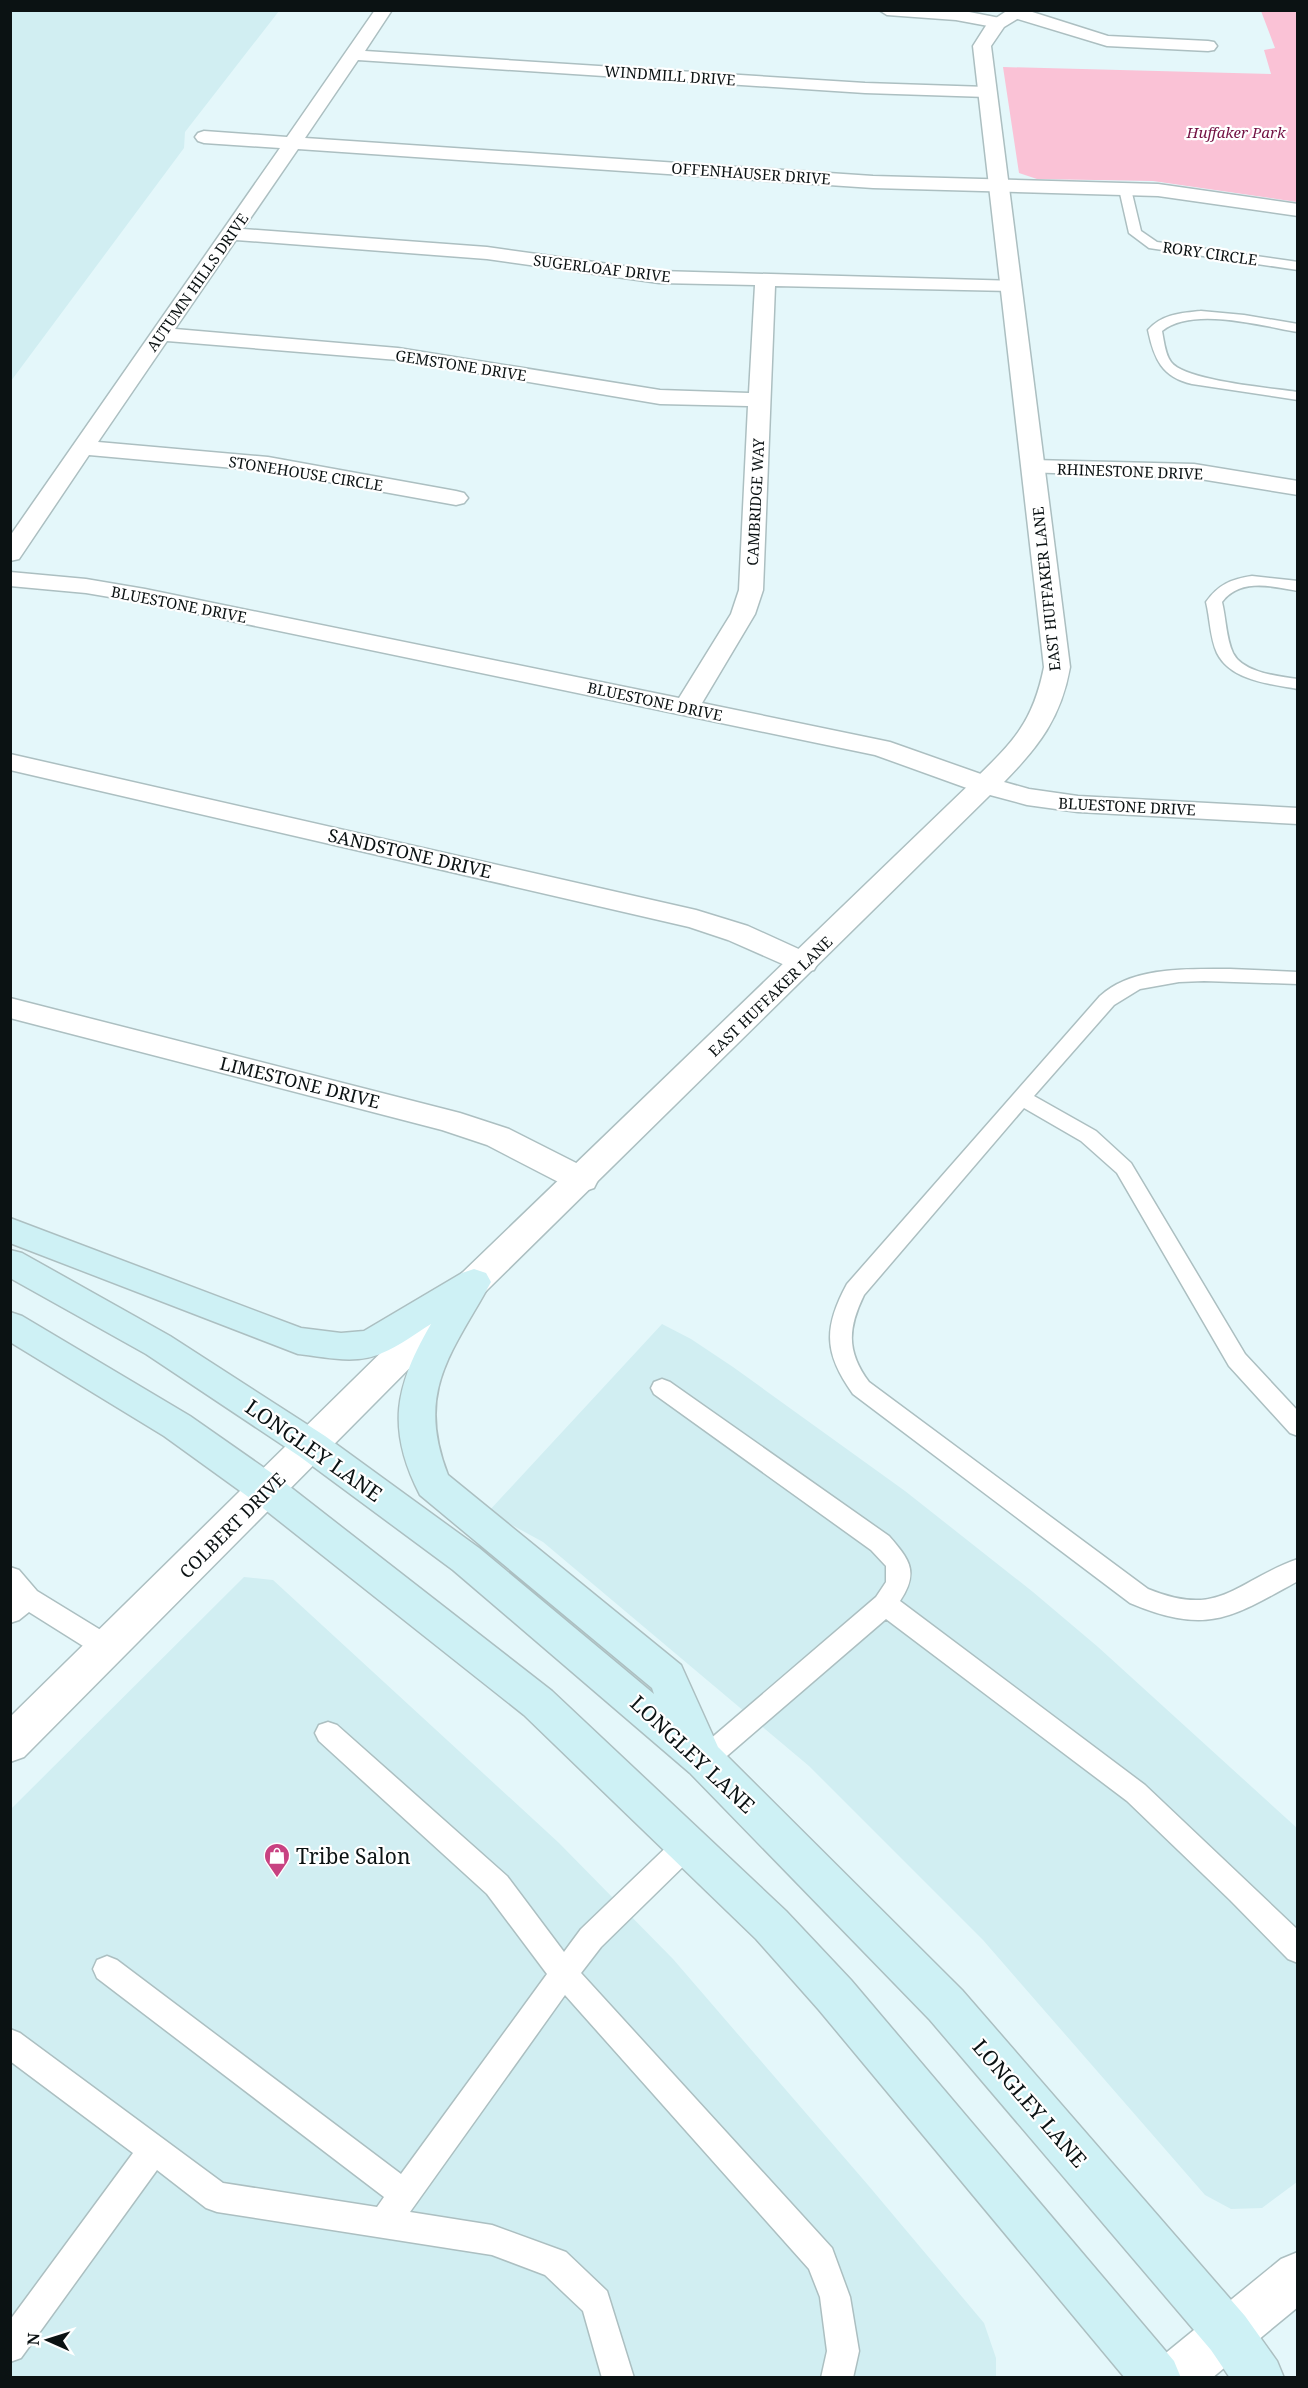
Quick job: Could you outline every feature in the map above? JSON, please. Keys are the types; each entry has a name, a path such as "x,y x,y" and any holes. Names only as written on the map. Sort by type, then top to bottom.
{"main road":[{"path":"10,1230 298,1341 341,1346 370,1344 474,1282"},
{"name":"LONGLEY LANE","path":"10,1262 158,1345 312,1446 466,1559 704,1760 946,2005 1227,2333 1260,2378"},
{"path":"474,1282 426,1368 416,1403 418,1443 434,1484 667,1677 704,1760"},
{"path":"10,1325 177,1426 267,1490 538,1703 771,1925 835,1995 1157,2378"}],"street":[{"name":"AUTUMN HILLS DRIVE","path":"10,554 384,10"},
{"path":"887,10 956,15 1013,15 1117,43 1208,46"},
{"name":"EAST HUFFAKER LANE","path":"582,1180 1025,744 1042,720 1053,694 1057,667 982,46 986,36 1013,15"},
{"name":"WINDMILL DRIVE","path":"353,55 865,88 987,92"},
{"name":"OFFENHAUSER DRIVE","path":"204,137 873,182 1189,192 1298,210"},
{"name":"SUGERLOAF DRIVE","path":"231,234 487,253 628,274 765,280 1011,285"},
{"name":"CAMBRIDGE WAY","path":"687,707 743,614 751,590 765,280"},
{"name":"GEMSTONE DRIVE","path":"161,334 398,354 660,397 760,400"},
{"name":"STONEHOUSE CIRCLE","path":"83,448 268,464 456,498"},
{"name":"RHINESTONE DRIVE","path":"1033,467 1194,471 1298,488"},
{"name":"BLUESTONE DRIVE","path":"10,579 86,586 144,596 881,748 985,785 1027,797 1061,803 1298,816"},
{"name":"SANDSTONE DRIVE","path":"10,762 696,919 738,933 804,963"},
{"name":"LIMESTONE DRIVE","path":"10,1008 449,1120 498,1137 582,1180"},
{"name":"COLBERT DRIVE","path":"10,1744 312,1446 474,1282 582,1180"},
{"path":"1173,2378 1298,2276"}],"lane":[{"name":"RORY CIRCLE","path":"1125,189 1135,233 1153,244 1298,266"},
{"path":"1298,328 1194,315 1168,319 1155,330 1161,361 1166,369 1177,375 1192,380 1298,396"},
{"path":"1298,586 1267,580 1248,581 1231,585 1220,592 1214,602 1226,655 1235,664 1251,674 1298,684"},
{"path":"1298,978 1185,976 1144,981 1116,993 1093,1015 1020,1098 855,1290 845,1309 840,1327 840,1349 847,1371 861,1388 1138,1596 1186,1610 1211,1610 1298,1569"},
{"path":"1020,1098 1063,1118 1088,1133 1124,1168 1237,1360 1298,1427"},
{"path":"662,1388 880,1543 898,1563 898,1584 885,1604 704,1760"},
{"path":"10,1577 19,1606 108,1648"},
{"path":"885,1604 1136,1792 1298,1950"},
{"path":"328,1733 497,1885 564,1974 821,2259 835,2297 843,2351 837,2378"},
{"path":"384,2223 591,1938 687,1845"},
{"path":"107,1969 404,2194"},
{"path":"10,2043 217,2197 492,2240 555,2263 596,2302 618,2378"},
{"path":"10,2347 154,2149"}],"shaded area":[{"path":"11,10 279,11 185,132 184,148 11,381"},
{"path":"662,1324 691,1339 733,1367 905,1491 1033,1592 1098,1647 1297,1828 1297,2182 1262,2208 1231,2209 1205,2195 983,1940 809,1766 543,1542 488,1512"},
{"path":"244,1577 273,1580 559,1843 673,1959 984,2323 996,2358 996,2378 11,2378 11,1809"}],"green space":[{"name":"Huffaker Park","path":"1261,11 1297,11 1297,202 1153,181 1037,179 1019,173 1003,67 1271,74 1264,50 1275,48"}],"place":[{"name":"Tribe Salon","path":"277,1879"}]}
